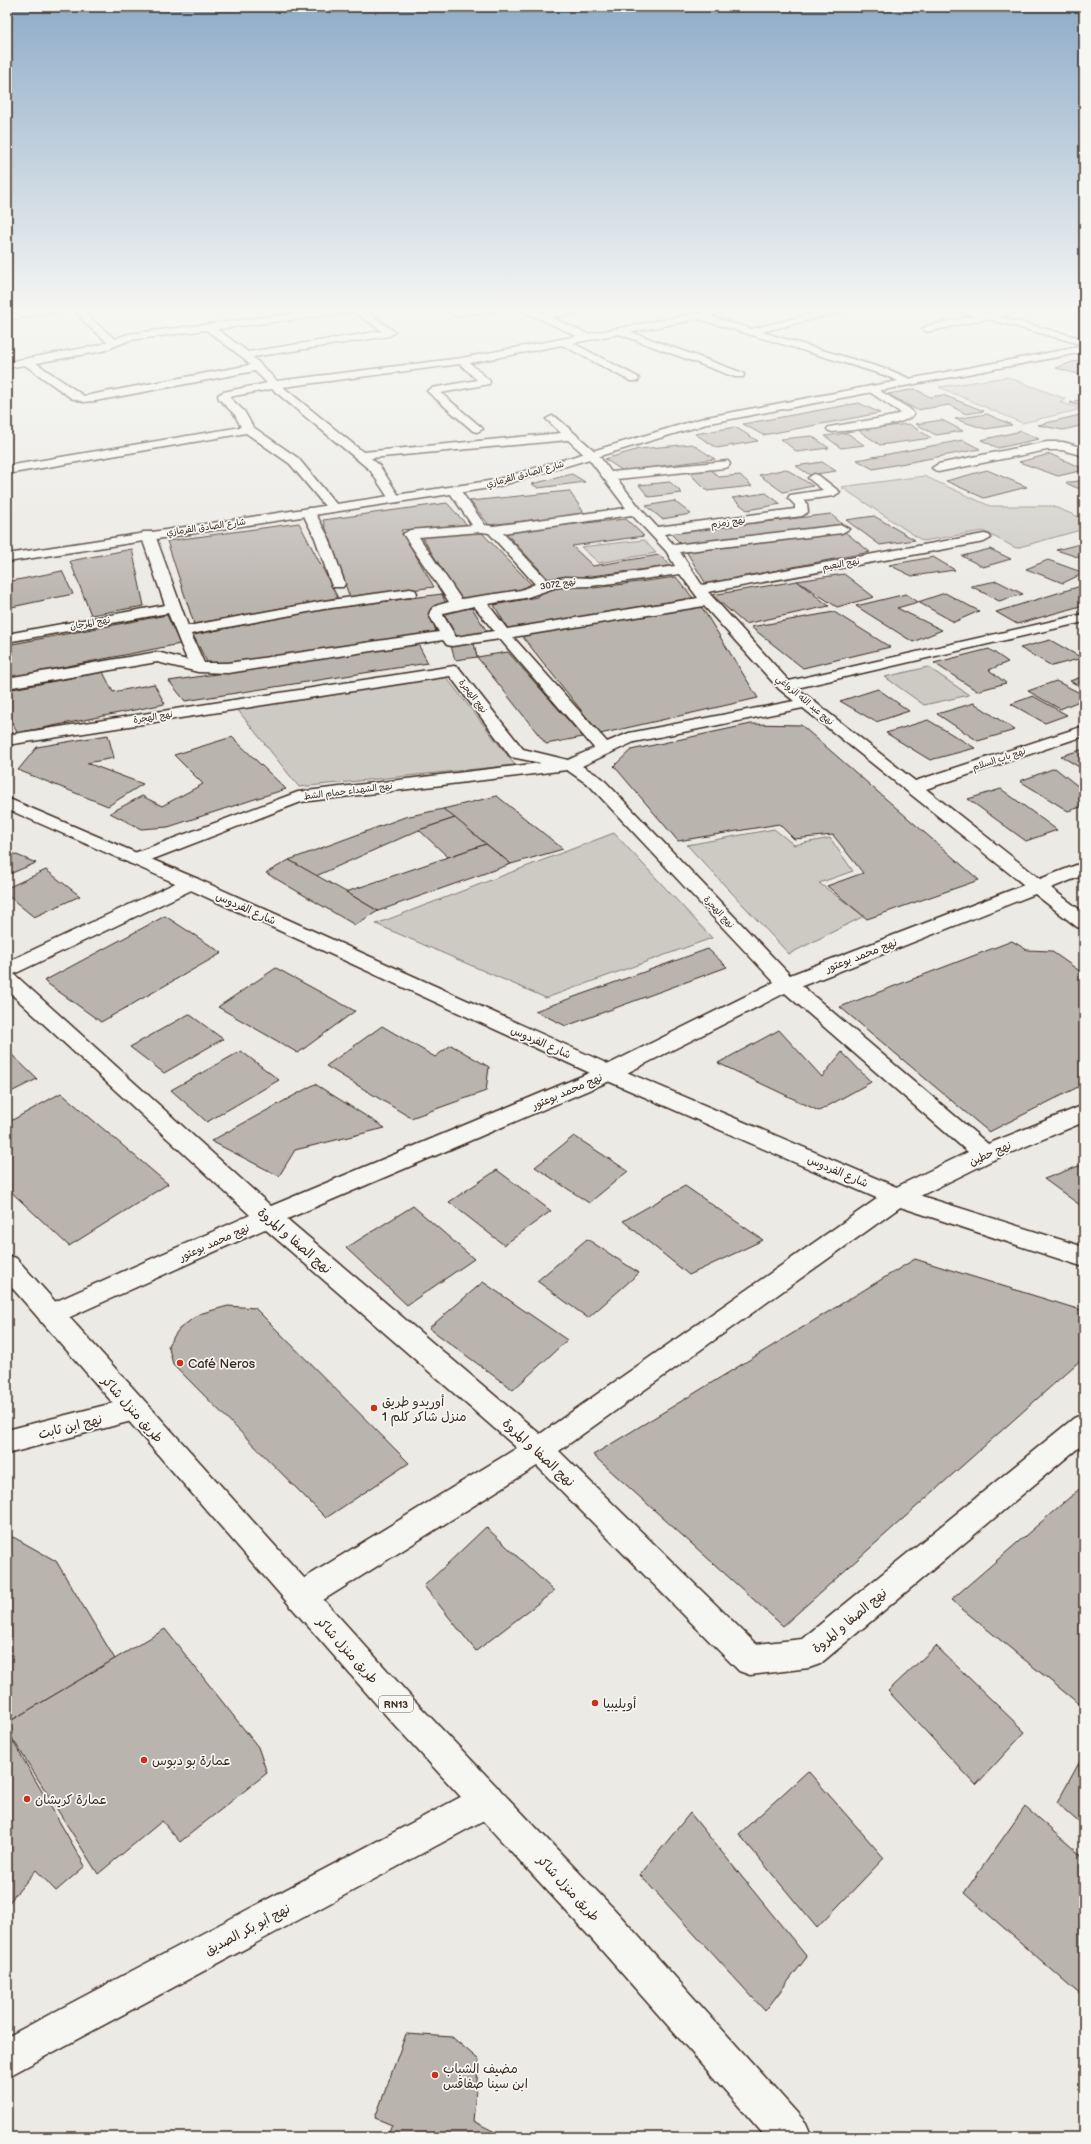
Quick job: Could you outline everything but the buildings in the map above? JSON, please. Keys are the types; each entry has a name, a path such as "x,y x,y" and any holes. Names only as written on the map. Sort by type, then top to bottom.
{"street":[{"path":"234,407 240,413 248,429 294,461 332,508"},
{"path":"300,407 375,468 395,499"},
{"path":"451,407 477,429"},
{"name":"شارع الصادق القرمازي","path":"7,558 148,535 496,483 593,456 707,420 766,407"},
{"path":"833,429 897,418 908,414 900,407"},
{"name":"نهج عبد الله الزواغي","path":"552,419 593,456 635,511 671,549 702,596 785,686 1084,923"},
{"path":"7,470 248,429"},
{"path":"359,456 571,436"},
{"path":"938,468 1047,446 1063,446 1084,452"},
{"path":"608,476 724,464"},
{"name":"نهج زمزم","path":"654,532 802,512 801,504 794,498 834,492 814,478"},
{"path":"454,490 487,529 544,585"},
{"path":"457,604 410,534 487,529 635,511"},
{"path":"308,512 322,538 338,584"},
{"path":"671,549 842,529"},
{"path":"148,535 173,608 198,667"},
{"name":"نهج النعيم","path":"448,635 452,642 504,635 984,538"},
{"name":"نهج 3072","path":"448,635 436,615 437,610 457,604 525,594 531,589 544,585 580,580 590,582 684,569"},
{"path":"184,631 324,605 410,593"},
{"path":"478,601 504,635 604,749"},
{"name":"نهج المرجان","path":"7,638 173,608"},
{"path":"785,686 1084,618"},
{"path":"7,683 157,657 198,667 228,668 448,635"},
{"name":"نهج الهجرة","path":"7,740 454,671 517,752 570,765 596,782 788,984 985,1154"},
{"name":"نهج الشهداء حمام الشط","path":"136,859 298,797 570,765 629,738 806,703"},
{"name":"نهج باب السلام","path":"914,787 1084,731"},
{"name":"شارع الفردوس","path":"7,803 191,883 609,1073 897,1197 1084,1257"},
{"name":"نهج محمد بوعتور","path":"50,1315 268,1217 609,1073 788,984 1084,868"},
{"path":"7,970 191,883"},
{"name":"نهج الصفا و المروة","path":"7,979 268,1217 540,1450 750,1660 809,1654 1084,1426"},
{"name":"نهج حطين","path":"301,1597 540,1450 897,1197 985,1154 1084,1113"},
{"name":"طريق منزل شاكر","path":"7,1265 133,1410 402,1710 602,1924 792,2137"},
{"name":"نهج ابن ثابت","path":"7,1442 133,1410"},
{"name":"نهج أبو بكر الصديق","path":"7,2058 487,1800"}],"shaded area":[{"path":"985,407 1076,407 1082,409 1022,423"},
{"path":"924,476 990,506 1052,506 1084,519 1084,529 1016,548 983,531 923,541 841,487"},
{"path":"644,540 656,553 599,563 581,547"},
{"path":"928,667 969,695 924,705 885,677"},
{"path":"446,677 515,765 299,787 237,709"},
{"path":"774,829 794,845 830,838 853,871 819,883 864,916 789,954 687,845"},
{"path":"614,833 712,938 546,998 376,924"}],"place":[{"name":"Café Neros","path":"180,1363"},
{"name":"أوريدو طريق منزل شاكر كلم 1","path":"374,1408"},
{"name":"أويليبيا","path":"595,1703"},
{"name":"عمارة بو دبوس","path":"144,1760"},
{"name":"عمارة كريشان","path":"27,1799"},
{"name":"مضيف الشباب ابن سينا صفاقس","path":"435,2075"}]}
